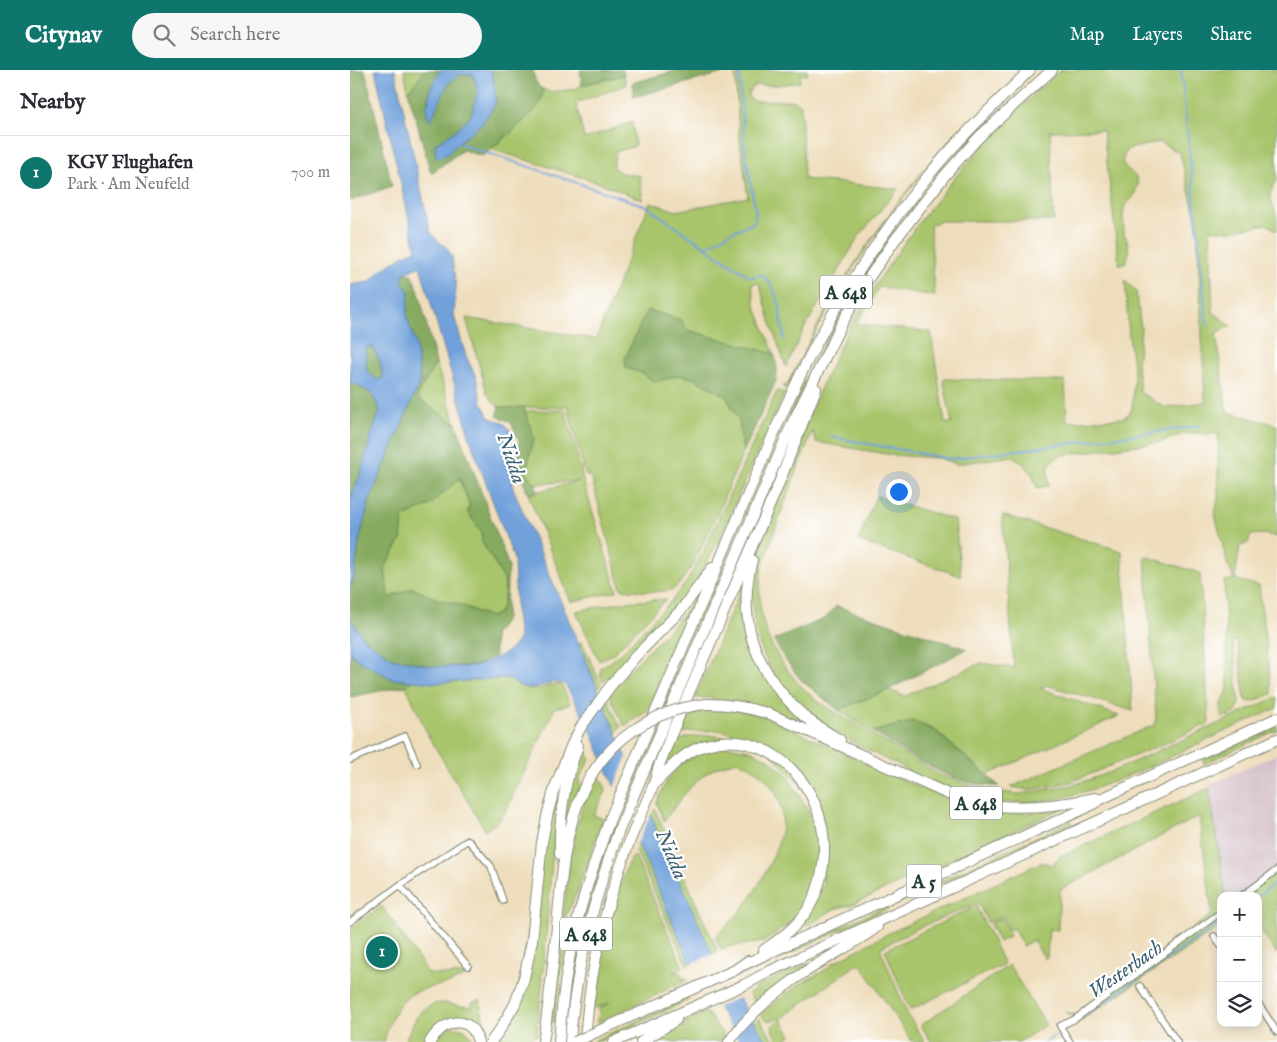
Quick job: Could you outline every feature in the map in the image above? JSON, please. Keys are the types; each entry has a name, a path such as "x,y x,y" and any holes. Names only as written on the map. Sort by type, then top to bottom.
{"highway":[{"name":"A 648","path":"559,1042 562,1004 575,931 594,865 610,819 794,387 822,333 854,278 891,224 929,175 983,116 1030,70"},
{"name":"A 648","path":"570,1042 575,989 587,929 605,868 619,830 791,426 842,323 866,282 895,240 946,174 979,138 1052,70"},
{"name":"A 648","path":"585,1042 587,1009 599,943 626,849 654,783 670,737 777,488 842,323"},
{"name":"A 648","path":"777,488 748,576 747,616 754,647 763,667 777,689 807,718 857,753 948,794 977,803 1025,807 1105,797"},
{"path":"491,1042 515,1004 524,978 532,941 542,842 555,787 593,710 608,688 682,609 723,553"},
{"path":"544,1039 567,842 578,802 584,788 599,762 622,738 665,713 686,707 724,704 770,714 857,753"},
{"name":"A 5","path":"574,1042 1086,808 1105,797 1277,718"},
{"name":"A 5","path":"614,1042 744,985 784,964 1277,739"},
{"name":"A 5","path":"654,783 673,764 702,746 714,743 740,742 765,749 788,765 798,776 817,808 821,821 824,862 822,876 812,903 804,916 786,935 739,967"},
{"path":"561,885 561,821 574,747"},
{"path":"729,1042 744,1022 799,976 860,940 890,917"},
{"name":"A 5","path":"640,1042 700,1004"},
{"path":"430,1042 437,1031 444,1026 460,1022 474,1031 478,1042"}],"street":[{"path":"350,760 405,736 418,764"},
{"path":"350,922 400,885 468,840 491,866 503,901"},
{"path":"1247,892 1277,870"},
{"path":"400,885 468,966"},
{"path":"1070,1042 1060,1027 1075,1019 1217,915"},
{"path":"1214,936 1217,940"},
{"path":"1140,986 1177,1042"},
{"path":"1262,1009 1277,1032"}],"shaded area":[{"path":"1277,754 1277,868 1243,892 1225,892 1210,785"}],"green space":[{"path":"350,70 365,70 392,186 350,201"},
{"path":"404,70 424,70 408,91"},
{"path":"424,70 440,70 431,89 428,102 427,108 430,121 448,84 459,75 473,74 478,90 471,116 454,132 435,144 437,158 448,154 483,122 496,103 491,70 533,70 537,84 543,89 542,97 537,108 513,131 482,156 463,150 431,173 408,91"},
{"path":"580,70 623,70 624,75 582,85"},
{"path":"679,70 727,70 727,72 634,97 632,83"},
{"path":"735,70 808,70 807,75 800,74 800,82 778,85 755,85 748,94 754,101 792,100 801,105 804,179 898,189 859,236 805,327 786,367 759,283 752,284 755,305 774,354 687,330 681,320 647,310 626,368 642,373 655,382 680,375 693,378 726,396 739,420 743,453 691,569 689,569 679,584 675,588 664,591 649,592 621,589 591,476 586,476 567,405 563,407 506,408 495,403 487,393 466,318 596,339 650,202 676,211 748,197 739,134"},
{"path":"1061,70 1277,70 1277,182 1270,196 1277,218 1277,231 1267,224 1231,231 1210,229 1213,312 1231,326 1216,333 1227,412 1277,425 1277,537 1264,534 1251,535 1248,543 1240,546 1235,579 1259,586 1272,694 1252,702 1245,700 1237,640 1233,644 1239,705 1235,713 1221,718 1221,704 1228,688 1224,581 1234,579 1227,563 1215,514 1218,498 1218,433 1209,435 1197,433 1183,434 1161,442 1062,455 1056,458 1048,467 1049,486 1037,488 1028,469 1013,456 957,464 937,458 892,455 816,442 813,431 786,499 762,568 761,608 764,626 770,642 790,673 817,701 938,774 971,786 994,791 1019,794 1073,785 1111,772 1277,697 1277,708 1154,765 1107,784 1060,798 1010,803 976,798 939,786 852,742 814,717 795,700 767,663 754,621 752,598 754,574 760,550 790,466 811,410 853,321 906,241 946,188 990,139","holes":["1103,130 1119,264 1125,264 1129,253 1124,233 1123,214 1125,205 1132,199 1138,185 1137,178 1122,163 1126,150 1159,142 1180,153 1197,223 1205,402 1165,408 1140,392 1137,364 1141,329 1136,291 1125,280 1134,374 1132,409 1128,415 1122,418 1067,422 1065,381 943,379 952,423 945,423 931,332 856,324 879,287 935,296 930,225 941,221 1054,221 1050,131"]},
{"path":"624,75 626,85 576,103 584,138 632,122 635,146 616,152 613,168 621,173 640,176 643,200 600,183 491,149 513,131 542,97 543,89 549,92 575,89 582,85"},
{"path":"961,127 962,129 910,188 864,252 822,320 786,389 783,387 788,383 813,334 854,264 883,223 913,184"},
{"path":"937,176 939,177 846,308 808,377 791,415 789,415 815,361 849,299 891,236"},
{"path":"403,274 411,274 418,289 436,363 417,398 456,424 509,567 506,619 494,635 495,656 477,665 437,667 392,658 364,639 350,618 350,590 355,573 359,541 370,499 420,382 416,344 407,317 409,291 402,283","holes":["460,478 469,503 468,513 482,532 482,542 504,579 504,596 499,613 491,617 458,604 439,600 412,588 388,598 385,567 401,540 403,517 430,505"]},
{"path":"647,310 681,320 687,330 774,354 777,368 776,381 743,453 739,420 726,396 693,378 680,375 655,382 642,373 626,368 625,358"},
{"path":"367,347 373,347 380,361 383,378 377,380 367,371 365,350"},
{"path":"436,363 456,424 417,398"},
{"path":"350,382 372,394 380,411 361,473 350,501"},
{"path":"777,391 784,394 716,546 694,585 676,610 610,678 608,677 603,682 600,674 601,667 624,650 672,600 688,580 703,552"},
{"path":"498,406 506,408 525,407 534,437 526,472 535,484 538,492 528,494 519,470 519,441 511,422 497,416"},
{"path":"565,410 583,481 617,591 571,602 528,494 579,481 535,484 526,472 525,411"},
{"path":"459,478 469,503 468,513 482,532 482,542 504,579 505,592 501,610 499,614 491,617 458,604 439,600 412,588 388,599 385,567 401,540 403,517 430,505"},
{"path":"876,496 955,520 961,576 858,541"},
{"path":"1002,515 1122,551 1133,711 1047,685 1040,688 1119,716 987,775 935,730 913,721 873,732 838,710 888,690 905,696 981,663 1014,668"},
{"path":"1145,556 1200,573 1209,723 1071,782 1029,790 1011,787 1154,725 1156,718"},
{"path":"718,580 716,590 671,696 667,704 664,705"},
{"path":"744,581 753,653 814,728 765,708 740,702 712,700 712,698 695,698"},
{"path":"701,589 649,710 624,726 610,696 620,680 683,614"},
{"path":"666,599 613,654 599,661 576,611 623,602"},
{"path":"836,606 967,649 888,690 838,710 801,680 784,658 774,640 826,618"},
{"path":"582,642 601,684 598,689 579,643"},
{"path":"350,653 358,660 393,679 412,681 406,686 350,697"},
{"path":"507,678 530,689 538,689 554,684 562,685 570,704 555,708 505,812 497,823 485,830 429,737 406,686 412,681 436,683"},
{"path":"608,700 621,728 615,732 605,705"},
{"path":"714,709 733,709 766,717 887,773 889,776 890,774 923,789 972,806 1025,813 1063,808 927,871 925,868 922,869 923,872 849,906 834,909 812,924 800,925 823,884 819,805 764,746 738,735 719,730 679,734 688,713"},
{"path":"914,721 935,731 999,786 982,785 948,775 917,759 873,732"},
{"path":"1277,726 1277,730 1204,764 1203,760"},
{"path":"710,735 728,738 665,767 676,741 688,737"},
{"path":"584,743 590,759 580,777 579,784 581,785 563,842 564,812 577,758"},
{"path":"727,746 749,750 767,758 787,775 807,808 819,833 819,865 814,890 791,922 764,942 721,949 715,937 748,901 767,870 777,847 782,819 781,807 776,795 770,784 757,771 746,764 735,762 720,766 701,777 664,821 657,803 670,777 683,763 708,750"},
{"path":"599,775 606,791 594,815 603,819 576,895 562,924 571,856 578,823 588,790"},
{"path":"560,786 543,974 540,974 540,977 543,977 538,1021 535,1024 538,1024 537,1035 523,1042 495,1042 514,1012 546,834"},
{"path":"1209,788 1225,892 1217,892 1217,929 1080,1021 1066,1012 1077,1015 1212,914 1199,816 1060,890 1058,930 1049,929 1047,957 1045,959 1033,940 1023,946 1013,928 1009,930 1002,916 988,923 978,903 916,929 880,948 907,1013 925,1042 912,1042 862,966 858,964 782,1018 791,1035 786,1040 779,1042 773,1032 772,1027 779,1020 778,1018 769,1021 765,1020 762,1016 762,1013 798,985 825,970 833,963 887,934 1042,862 1052,865 1059,857"},
{"path":"655,809 718,951 712,954 659,839 651,816"},
{"path":"1071,821 1072,824 739,977 738,974"},
{"path":"615,822 617,825 599,874 582,935 566,1020 569,994 584,919 598,870"},
{"path":"638,843 691,964 687,966 636,851"},
{"path":"635,856 683,967 672,974 680,972 683,979 686,978 687,980 597,1023 599,1009 610,1003 593,1008 605,940 608,941 609,936 606,935 628,863"},
{"path":"1277,868 1277,954 1262,932 1262,892 1243,892"},
{"path":"382,906 429,974 468,975 449,983 422,990 408,997 395,1011 384,1042 350,1042 350,930"},
{"path":"976,906 1004,964 910,1010 885,950"},
{"path":"1001,918 1010,936 999,942 990,924"},
{"path":"570,925 559,980 554,1022 551,1022 558,959"},
{"path":"808,963 809,965 762,999 760,998 754,1002 749,993 755,990 754,988"},
{"path":"1009,965 1046,1025 1019,1042 931,1042 921,1025"},
{"path":"688,998 689,1000 595,1042 595,1040"},
{"path":"480,1000 484,1024 460,1018 449,1019 437,1028 427,1042 405,1042 418,1015 429,1006 444,1003 472,1007 472,1003"},
{"path":"706,1012 724,1036 721,1042 646,1042 685,1020 686,1023 681,1025 682,1027 688,1025 686,1020"},
{"path":"759,1018 775,1042 767,1042 754,1023"},
{"path":"449,1027 464,1029 474,1042 438,1042 437,1037"}],"water":[{"name":"Nidda","path":"375,70 395,70 430,231 447,248 452,257 456,288 454,316 466,356 476,377 482,403 488,415 492,419 503,422 509,429 512,437 516,469 513,488 654,822 659,839 711,951 767,1042 740,1042 689,960 590,729 565,684 554,682 533,688 522,687 507,678 436,683 392,679 358,660 350,653 350,618 364,639 392,658 436,667 477,666 504,654 515,645 519,637 516,614 514,559 473,448 420,266 403,274 402,283 409,291 407,317 416,344 420,382 370,499 359,541 355,572 350,589 350,501 361,473 380,411 372,394 350,382 350,285 369,282 380,271 404,255 416,250","holes":["367,347 373,347 380,361 383,378 377,380 367,371 365,350"]},
{"path":"440,70 491,70 496,103 483,122 448,154 436,158 435,144 454,132 471,116 478,90 473,74 459,75 448,84 430,122 426,111 431,87"}],"pier":[{"path":"628,754 652,812 636,846 613,790"},
{"path":"715,953 740,997 715,1008 689,965"}],"waterway":[{"path":"706,247 733,231 754,223 756,214 744,146 739,70"},
{"path":"1181,70 1207,324"},
{"path":"458,143 649,207 750,277 762,275 765,277 773,288 779,303 784,339"},
{"path":"831,437 951,459 1199,426"},
{"name":"Westerbach","path":"1262,893 1277,882"},
{"name":"Westerbach","path":"1046,1042 1217,925"}],"place":[{"name":"KGV Flughafen","path":"382,952"}]}
